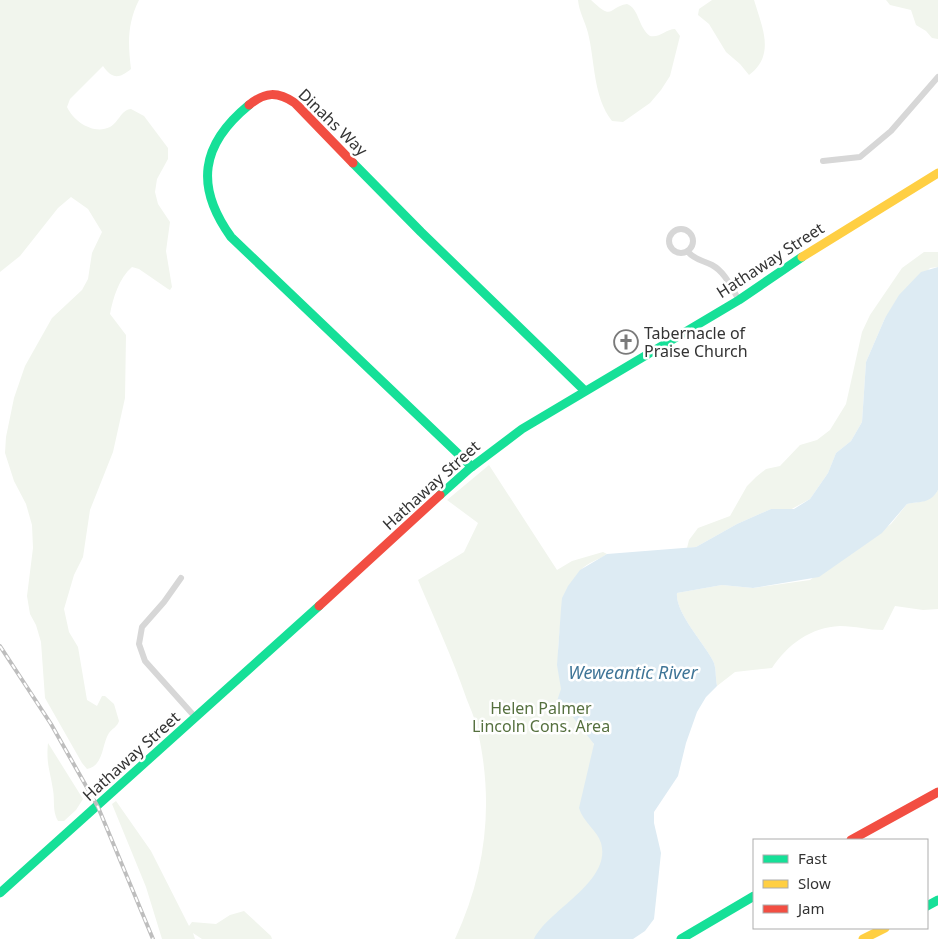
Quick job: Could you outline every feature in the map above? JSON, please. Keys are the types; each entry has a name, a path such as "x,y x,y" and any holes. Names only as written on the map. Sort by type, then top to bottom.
{"main road":[{"name":"Dinahs Way","path":"472,467 232,237 218,218 211,205 207,186 210,158 224,131 246,108 262,96 274,93 295,103 421,232 584,390"},
{"name":"Hathaway Street","path":"0,893 472,467 522,428 739,300 821,244 938,173"},
{"path":"853,839 938,792"},
{"path":"681,939 753,897"},
{"path":"863,939 883,929"}],"street":[{"path":"823,161 860,157 890,131 938,77"},
{"path":"688,252 698,260 712,265 721,272 739,300"},
{"path":"181,578 164,602 142,626 139,644 145,660 196,718"}],"green space":[{"path":"0,0 139,0 132,17 129,34 131,69 123,75 116,76 109,73 103,66 70,99 67,107 79,122 85,126 98,129 110,127 125,112 131,109 144,116 168,148 168,159 157,179 155,192 158,204 170,222 166,251 172,287 170,290 139,269 132,267 120,282 115,295 110,314 126,335 125,398 113,452 90,510 83,557 74,575 64,609 69,632 78,647 87,700 97,706 102,696 105,696 114,704 119,721 109,733 97,764 87,769 45,698 41,642 36,625 30,614 27,596 33,548 32,525 26,504 14,481 5,453 6,437 14,398 25,366 52,318 82,290 88,279 92,253 102,232 88,209 71,197 58,208 20,256 0,272"},
{"path":"578,0 591,0 607,12 627,4 634,9 643,28 650,36 657,36 675,29 680,36 670,76 661,90 650,103 623,122 612,121 601,101 588,33"},
{"path":"712,0 754,0 763,30 765,50 757,67 749,75 726,52 709,24 698,15 699,9"},
{"path":"886,0 938,0 938,39 932,38 926,31 916,25 911,10 890,5"},
{"path":"924,252 938,252 938,267 930,268 885,318 866,362 862,422 851,441 836,453 828,473 810,499 788,511 771,509 737,524 696,547 687,548 689,540 698,528 730,516 747,486 756,477 766,469 780,466 800,445 817,440 830,430 846,404 862,332 870,315 902,268"},
{"name":"Helen Palmer Lincoln Cons. Area","path":"489,465 557,570 572,561 603,552 607,554 584,567 570,587 563,610 558,655 582,647 608,862 540,939 455,939 466,914 480,863 486,811 486,785 477,728 450,655 418,580 464,552 478,523 447,500"},
{"path":"938,490 938,609 923,610 895,606 883,630 840,626 819,630 792,645 772,668 735,672 717,686 714,662 680,609 677,593 722,585 753,588 810,580 891,524 907,504 928,499"},
{"path":"48,743 83,799 76,810 64,821 58,821 55,813 54,794 48,762"},
{"path":"116,801 151,851 189,926 192,922 216,924 230,915 244,911 272,939 202,939 193,933 195,939 162,939 146,887 112,804"}],"water":[{"name":"Weweantic River","path":"938,267 938,490 928,500 907,504 882,533 819,577 753,588 722,585 677,593 680,609 714,662 717,686 706,697 697,712 686,743 678,776 654,812 654,823 661,853 654,919 645,931 633,939 534,939 552,917 589,883 602,857 599,838 579,808 594,744 572,716 561,710 557,701 561,689 557,665 562,598 568,586 580,570 607,554 696,547 737,524 771,509 794,509 810,499 828,473 836,453 851,441 862,422 866,362 885,318 899,295 921,272"}],"railway":[{"path":"0,646 51,724 98,807 153,939"}],"traffic: fast":[{"path":"249,105 220,135 212,151 208,167 208,184 219,219 231,237 472,467"},
{"path":"353,163 421,232 584,390"},
{"path":"440,495 469,469 522,429 739,300 802,257"},
{"path":"0,893 319,606"},
{"path":"681,939 753,897"},
{"path":"928,905 938,900"}],"traffic: slow":[{"path":"802,257 938,173"},
{"path":"863,939 883,929"}],"traffic: jam":[{"path":"249,105 266,95 277,95 289,99 353,163"},
{"path":"319,606 440,495"},
{"path":"853,839 938,792"}],"place":[{"name":"Tabernacle of Praise Church","path":"626,342"}]}
